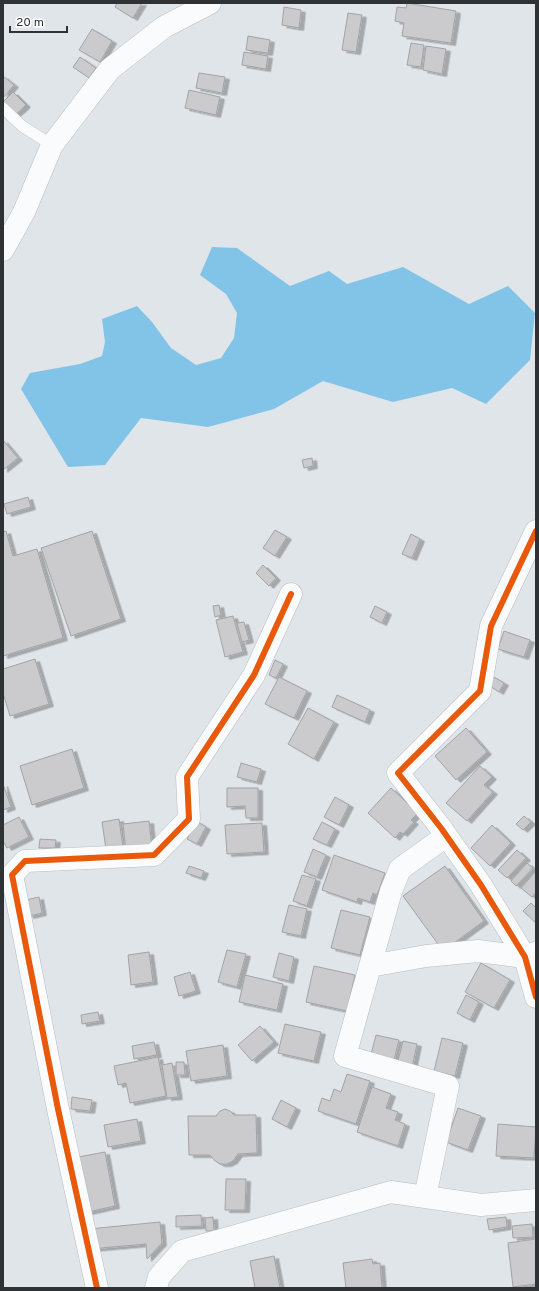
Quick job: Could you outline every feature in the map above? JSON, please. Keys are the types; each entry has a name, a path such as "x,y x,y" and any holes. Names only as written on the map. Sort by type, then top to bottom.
{"street":[{"path":"3,250 24,212 52,145 110,68 164,27 210,3"},
{"path":"536,531 491,626 480,691 398,773 481,885 532,950 536,997"},
{"path":"96,1288 58,1110 12,875 25,860 154,855 189,819 187,777 254,675 291,594"},
{"path":"425,1197 448,1086 345,1056 391,891 400,869 446,836"},
{"path":"370,966 426,956 478,951 532,950"},
{"path":"156,1288 159,1277 182,1251 391,1192 481,1205 536,1200"}],"lane":[{"path":"3,108 22,126 52,145"}],"water":[{"path":"212,247 237,248 290,286 329,271 347,284 403,267 469,304 508,286 535,313 530,360 486,404 452,388 393,402 323,381 274,409 208,427 141,418 105,465 68,467 21,389 30,373 80,364 102,356 105,342 102,319 137,306 152,322 171,348 196,365 221,358 234,338 237,313 226,294 200,275"}],"building":[{"path":"117,3 142,3 133,18 115,7"},
{"path":"407,3 456,11 451,43 402,36 404,23 395,21 397,7 406,8"},
{"path":"284,7 301,10 299,28 282,25"},
{"path":"348,13 362,15 356,52 342,50"},
{"path":"92,29 112,41 100,62 79,50"},
{"path":"248,36 270,40 268,53 246,50"},
{"path":"411,43 424,45 421,67 407,65"},
{"path":"426,46 446,49 442,74 423,70"},
{"path":"244,52 268,56 266,69 242,65"},
{"path":"80,57 96,68 89,78 73,67"},
{"path":"199,73 225,77 222,93 196,88"},
{"path":"3,76 14,85 3,98"},
{"path":"189,90 220,97 216,115 185,108"},
{"path":"13,92 26,105 15,115 3,102"},
{"path":"3,440 18,458 3,470"},
{"path":"312,458 313,466 304,468 302,460"},
{"path":"28,497 31,507 7,514 4,504"},
{"path":"275,530 287,537 275,556 263,548"},
{"path":"6,531 13,556 37,549 63,638 3,656 3,532"},
{"path":"92,531 121,619 71,636 41,548"},
{"path":"411,534 420,539 412,558 402,554"},
{"path":"263,565 276,578 269,586 256,573"},
{"path":"219,605 221,615 215,617 213,606"},
{"path":"375,606 387,612 382,623 370,617"},
{"path":"233,616 243,652 225,657 216,620"},
{"path":"244,622 249,640 242,642 237,623"},
{"path":"504,631 530,640 524,657 498,649"},
{"path":"35,659 49,704 10,716 3,693 3,669"},
{"path":"275,660 283,664 276,678 269,675"},
{"path":"492,676 504,683 499,692 487,684"},
{"path":"279,677 307,691 294,718 265,704"},
{"path":"337,695 370,710 365,722 332,707"},
{"path":"308,708 334,722 314,759 288,744"},
{"path":"466,728 487,752 456,780 435,756"},
{"path":"72,749 84,788 32,805 20,766"},
{"path":"241,763 261,769 257,782 237,777"},
{"path":"480,766 492,777 484,785 493,792 467,821 446,803"},
{"path":"3,784 11,807 3,810"},
{"path":"227,788 258,788 258,818 246,818 245,806 227,807"},
{"path":"391,788 418,813 411,820 414,822 403,834 400,832 395,838 368,813"},
{"path":"335,797 349,805 339,825 324,817"},
{"path":"524,816 531,822 523,830 516,824"},
{"path":"19,817 29,837 7,848 3,841 3,825"},
{"path":"119,819 123,847 106,849 102,822"},
{"path":"149,821 152,848 126,851 123,824"},
{"path":"196,821 206,827 197,844 187,839"},
{"path":"322,822 335,829 327,845 313,839"},
{"path":"262,823 264,852 227,854 225,825"},
{"path":"492,825 511,843 490,866 471,848"},
{"path":"40,839 56,840 55,848 39,848"},
{"path":"313,849 326,855 317,877 304,872"},
{"path":"517,850 526,858 507,878 498,870"},
{"path":"334,855 385,873 377,895 373,893 370,902 358,898 357,902 322,890"},
{"path":"527,863 533,868 516,886 511,881"},
{"path":"189,866 204,871 201,878 186,873"},
{"path":"445,866 484,921 443,951 403,896"},
{"path":"536,871 536,892 532,897 521,888"},
{"path":"302,875 316,879 307,906 293,901"},
{"path":"39,897 42,913 29,916 26,900"},
{"path":"531,903 536,908 536,923 523,911"},
{"path":"289,905 307,909 301,936 282,932"},
{"path":"341,910 370,917 360,955 331,948"},
{"path":"227,950 246,954 237,987 218,982"},
{"path":"149,952 153,982 131,985 128,955"},
{"path":"279,953 294,957 289,981 273,977"},
{"path":"481,963 510,980 494,1008 465,992"},
{"path":"314,966 355,975 347,1011 306,1002"},
{"path":"190,972 196,991 179,996 174,977"},
{"path":"245,975 283,984 277,1010 239,1002"},
{"path":"466,995 479,1002 470,1020 457,1013"},
{"path":"98,1012 100,1021 82,1024 81,1015"},
{"path":"285,1024 321,1032 314,1061 278,1053"},
{"path":"260,1026 274,1042 252,1061 238,1045"},
{"path":"376,1035 399,1040 393,1064 370,1058"},
{"path":"442,1038 463,1043 455,1076 434,1071"},
{"path":"403,1041 417,1044 412,1068 397,1065"},
{"path":"154,1042 157,1055 134,1059 132,1046"},
{"path":"223,1045 227,1076 191,1081 186,1051"},
{"path":"158,1057 166,1096 130,1103 126,1083 118,1085 114,1066"},
{"path":"176,1062 184,1062 185,1075 176,1075"},
{"path":"172,1063 178,1097 167,1098 162,1065"},
{"path":"347,1074 370,1081 356,1124 318,1111 322,1098 330,1101 334,1089 341,1092"},
{"path":"372,1087 391,1094 386,1108 398,1112 395,1120 405,1124 398,1146 357,1132"},
{"path":"72,1097 92,1100 90,1111 71,1109"},
{"path":"281,1100 296,1108 287,1127 272,1119"},
{"path":"458,1108 481,1116 468,1150 446,1142"},
{"path":"225,1109 234,1115 256,1115 257,1153 238,1154 233,1161 227,1164 220,1164 210,1155 189,1155 188,1116 216,1116 220,1111"},
{"path":"137,1119 141,1141 108,1147 104,1125"},
{"path":"498,1124 536,1127 534,1158 496,1156"},
{"path":"105,1152 115,1206 83,1213 73,1158"},
{"path":"226,1179 246,1179 245,1210 225,1210"},
{"path":"201,1215 202,1226 176,1227 176,1216"},
{"path":"213,1217 214,1231 206,1231 205,1218"},
{"path":"506,1217 507,1227 489,1230 487,1219"},
{"path":"160,1222 162,1243 147,1259 146,1244 90,1249 89,1229"},
{"path":"532,1224 533,1237 513,1238 512,1226"},
{"path":"536,1239 536,1284 513,1287 508,1243"},
{"path":"274,1256 280,1288 255,1288 250,1261"},
{"path":"372,1259 373,1264 380,1263 382,1288 346,1288 343,1263"}],"cycle path":[{"path":"536,531 491,626 480,691 398,773 441,828 481,885 525,957 536,997"},
{"path":"97,1288 58,1109 12,875 25,861 154,855 189,819 187,777 254,675 291,594"}]}
